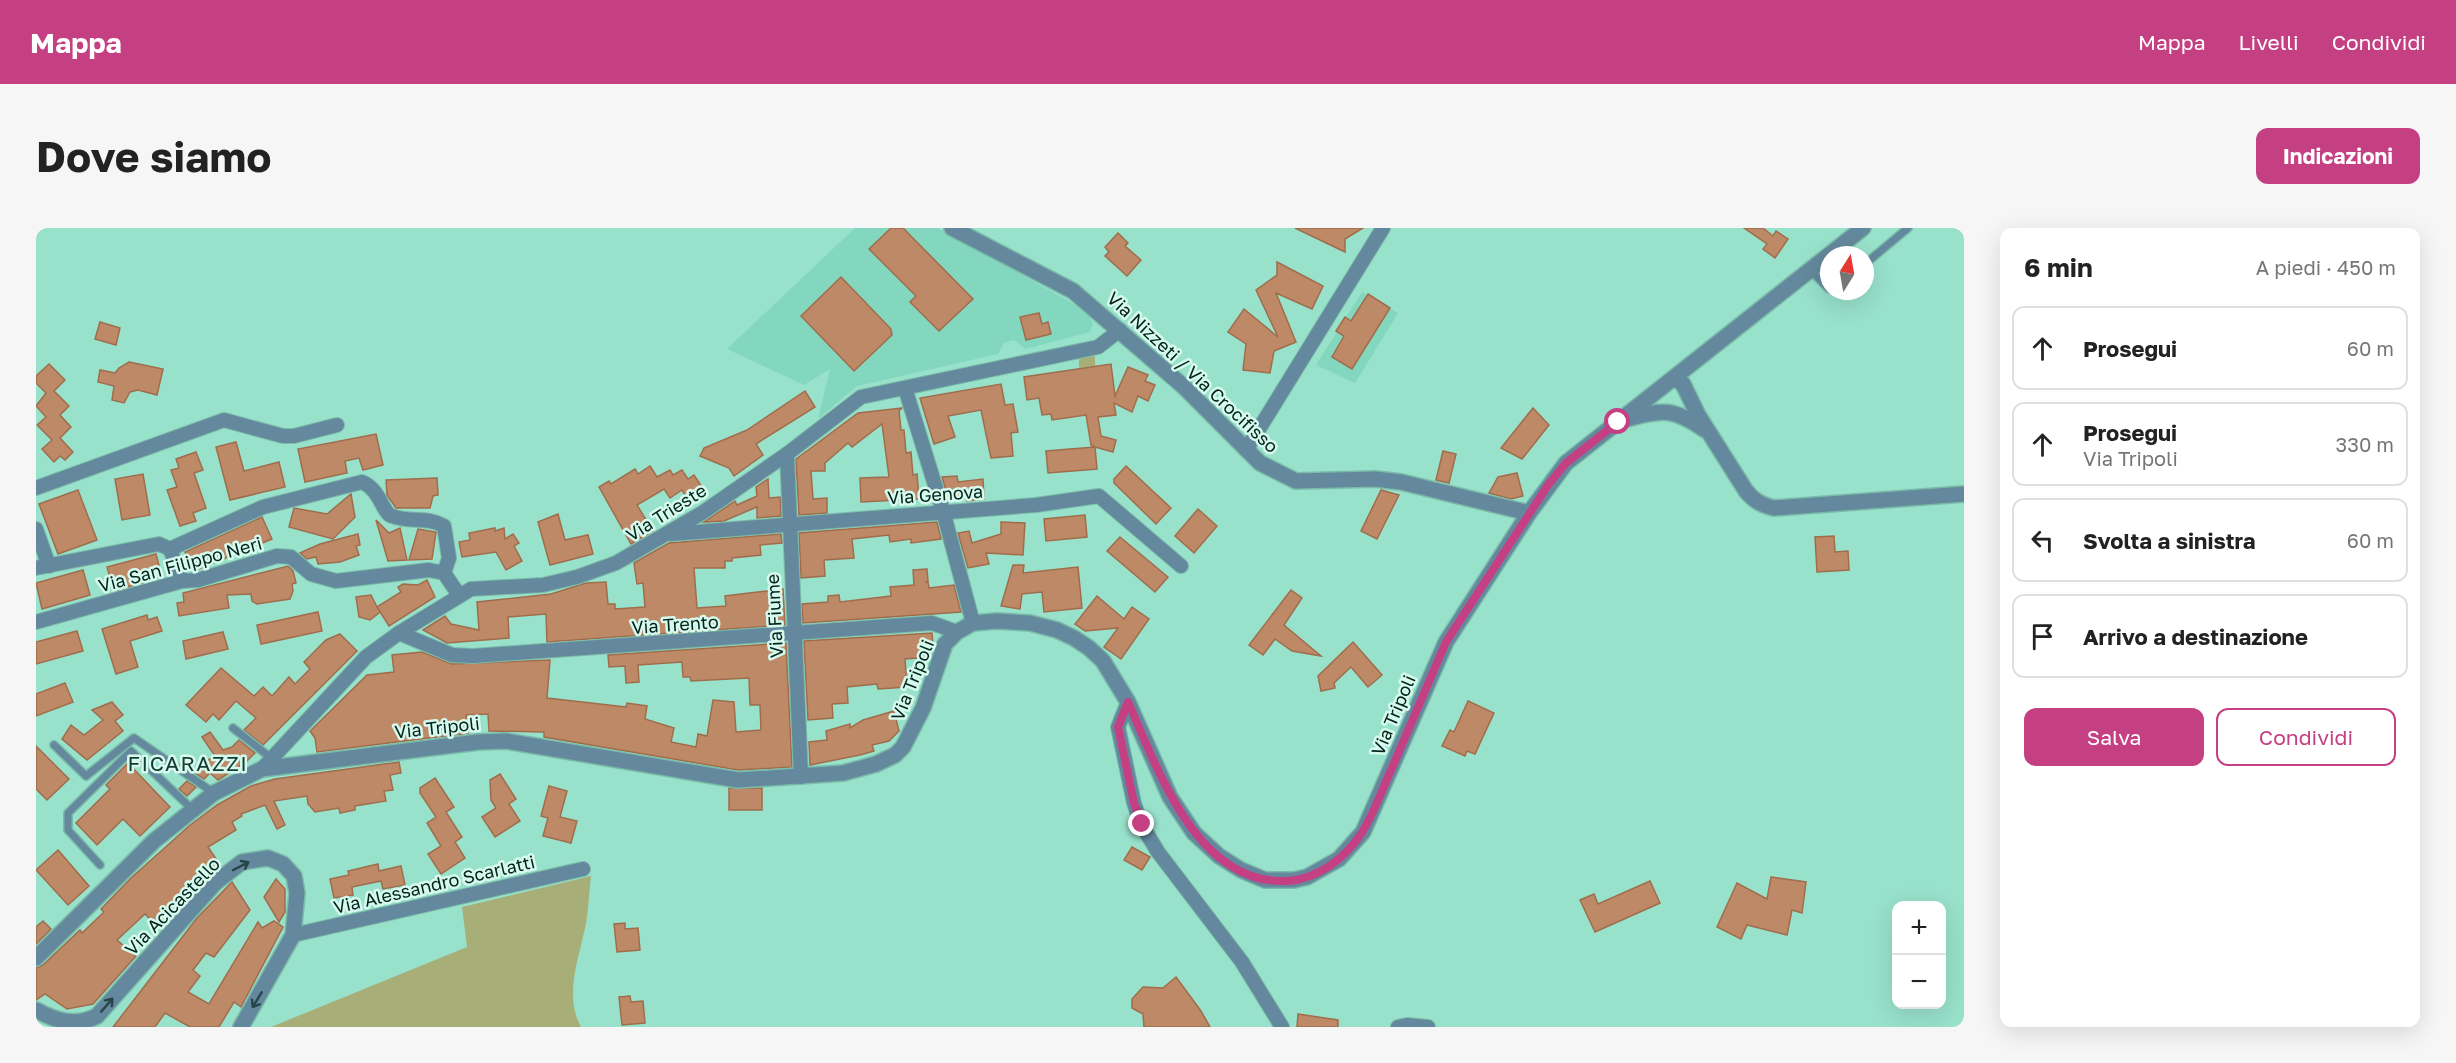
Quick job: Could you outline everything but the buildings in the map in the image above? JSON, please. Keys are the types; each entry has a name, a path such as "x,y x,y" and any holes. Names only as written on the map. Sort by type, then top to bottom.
{"street":[{"name":"Via Nizzeti / Via Crocifisso","path":"952,228 1073,291 1183,386 1260,463 1296,480 1375,479 1401,482 1529,513"},
{"path":"1246,450 1383,228"},
{"name":"Via Tripoli","path":"1840,246 1863,228"},
{"name":"Via Tripoli","path":"36,958 154,841 214,793 266,763 506,741 738,780 843,773 876,764 894,755 909,739 923,708 945,644 957,632 973,623 997,621 1030,623 1057,630 1089,648 1103,662 1128,702 1170,797 1194,833 1218,856 1264,880 1294,880 1318,873 1339,859 1363,832 1446,642 1529,513 1566,463 1820,262"},
{"name":"Via Trieste","path":"266,763 366,657 399,633 471,589 543,585 616,564 702,513 787,454 861,397 1098,347 1119,330"},
{"path":"1715,438 1686,417 1664,406 1658,399 1665,385 1683,384 1698,415 1715,438 1754,501 1774,508 1964,494"},
{"path":"905,388 943,511 973,623"},
{"path":"1618,422 1644,414 1673,411"},
{"path":"36,488 224,420 283,436 294,436 337,425"},
{"name":"Via Fiume","path":"787,454 788,524 801,777"},
{"path":"170,549 263,507 362,482 370,485 383,499 385,511 391,516 432,520 444,526 449,558 444,573 459,596"},
{"name":"Via Genova","path":"666,535 1036,505 1099,496 1181,566"},
{"path":"36,529 42,567 159,544 170,549 182,581"},
{"name":"Via San Filippo Neri","path":"36,622 182,581 198,580 277,556 291,557 311,574 336,581 429,570 444,573"},
{"name":"Via Trento","path":"399,633 452,655 473,656 932,623 957,632"},
{"path":"1128,702 1118,727 1134,803 1142,824 1158,852 1242,963 1282,1027"},
{"name":"Via Acicastello","path":"36,1010 64,1023 78,1025 97,1016 215,883 242,862 268,858 283,864 294,876 297,893 293,935 241,1027"},
{"name":"Via Alessandro Scarlatti","path":"293,935 584,869"},
{"path":"1398,1027 1407,1025 1428,1027"}],"lane":[{"path":"1874,256 1908,228"},
{"path":"1810,270 1820,280"},
{"path":"233,728 266,763"},
{"path":"54,745 86,776 134,738 214,793"},
{"path":"100,865 68,830 68,813 131,751 193,810"}],"shaded area":[{"path":"855,228 938,228 1088,312 1093,324 1090,332 1025,349 1014,340 1004,343 998,354 857,386 818,419 830,369 804,385 727,349"},
{"path":"1362,292 1398,313 1355,383 1316,365"},
{"path":"1095,356 1095,366 1079,368 1079,358"},
{"path":"591,876 587,917 573,989 573,1002 581,1027 271,1027 467,947 462,907"}],"district":[{"name":"FICARAZZI","path":"188,763"}],"route":[{"path":"1142,824 1134,803 1118,727 1128,702 1170,797 1194,833 1218,856 1264,880 1280,881 1294,880 1318,873 1339,859 1363,832 1446,642 1461,617 1548,485 1566,463 1618,422"}]}
